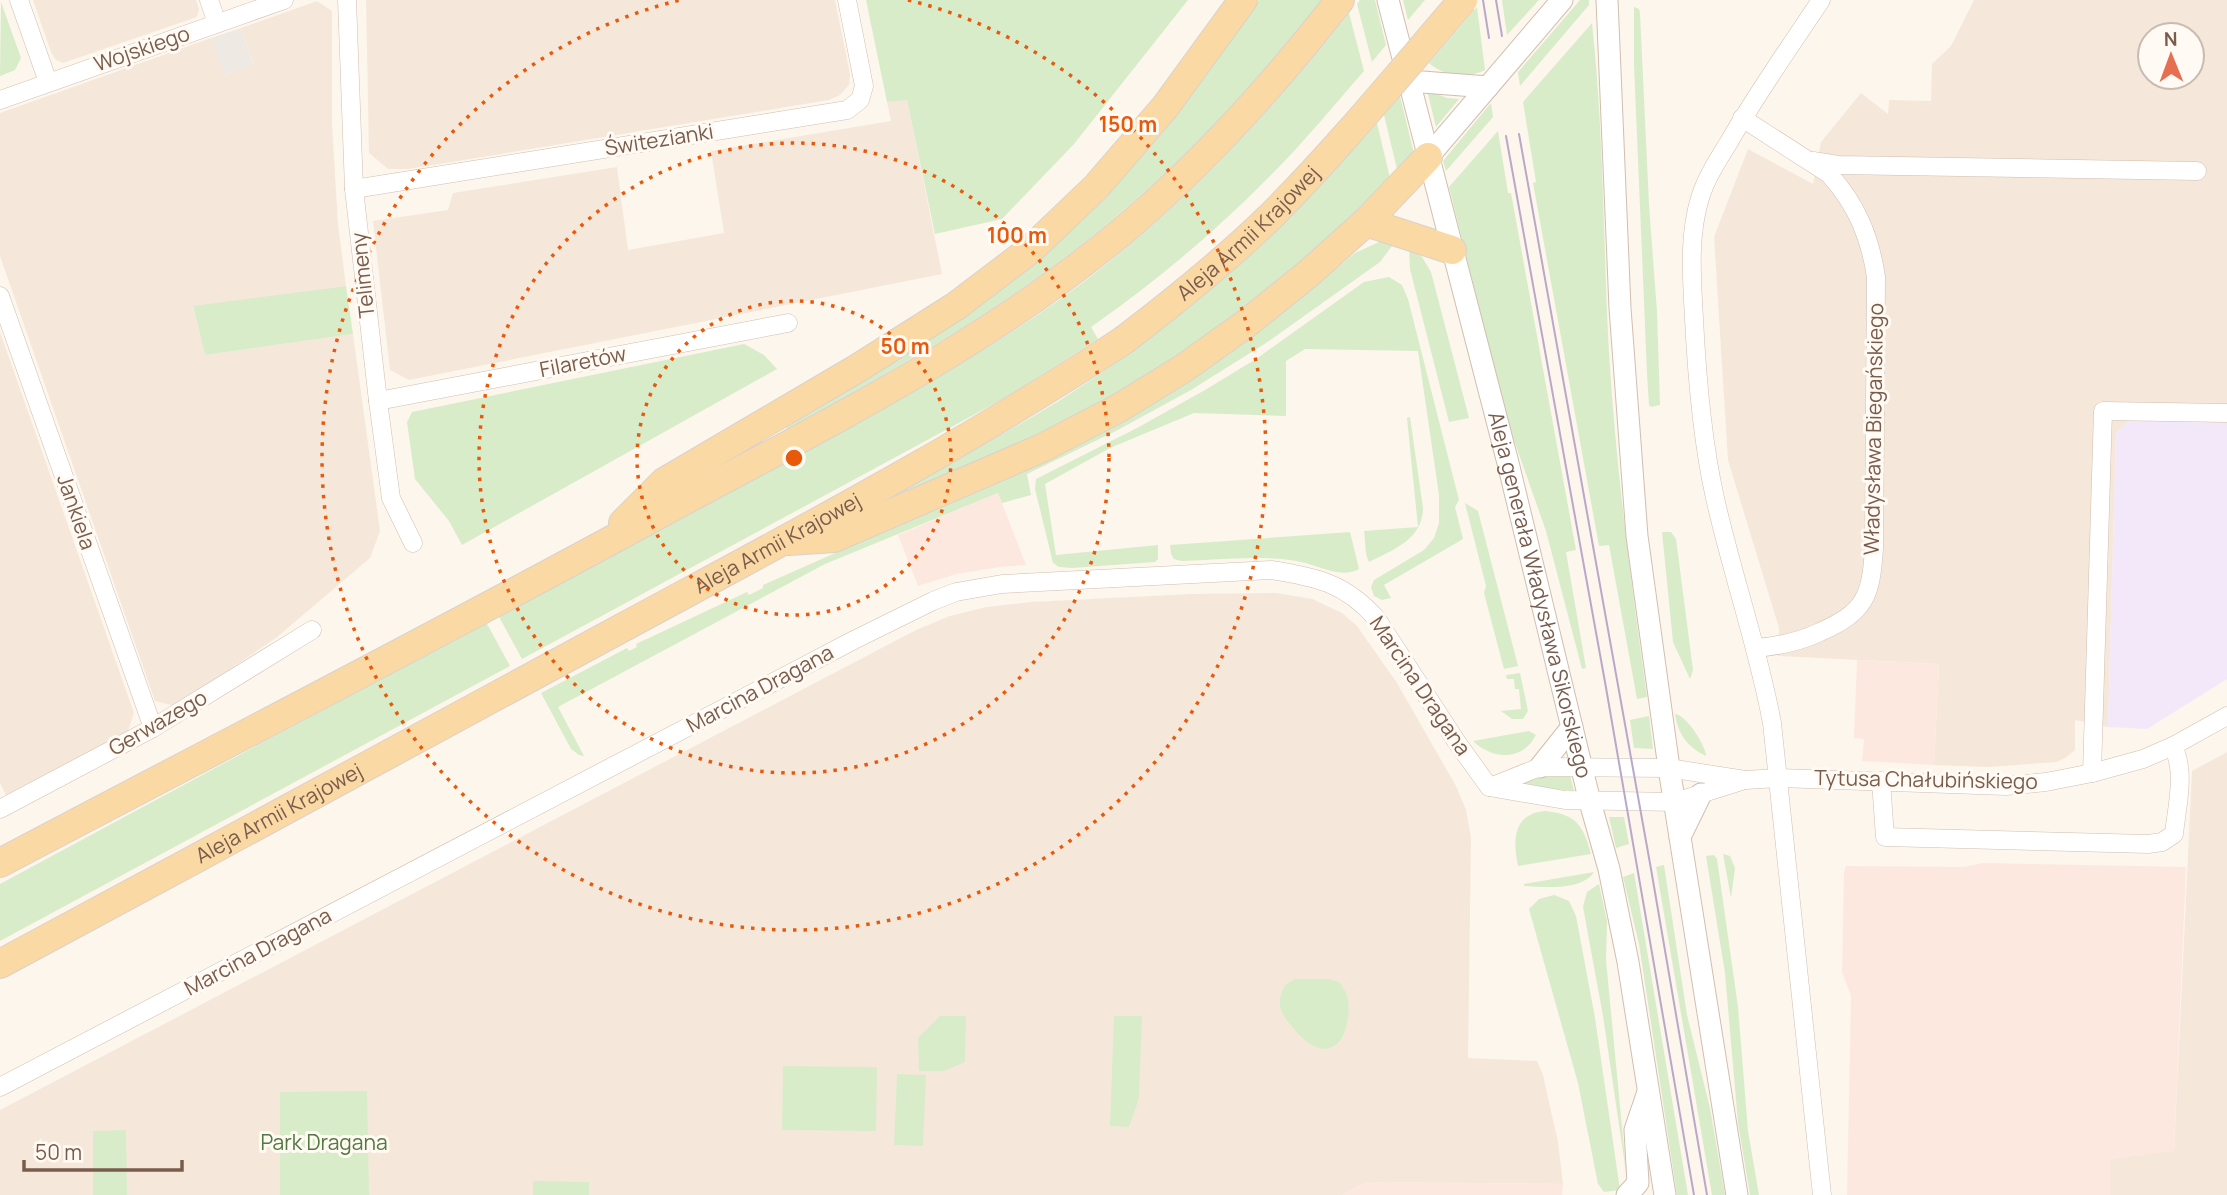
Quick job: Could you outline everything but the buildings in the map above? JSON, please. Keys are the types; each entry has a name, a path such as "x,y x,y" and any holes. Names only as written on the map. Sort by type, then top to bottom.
{"main road":[{"path":"598,547 664,482 858,368 956,306 1031,249 1096,187 1165,107 1242,0"},
{"path":"0,863 598,547 900,382 1001,321 1131,225 1196,165 1273,83 1340,0"},
{"name":"Aleja Armii Krajowej","path":"0,964 783,541 990,424 1124,340 1224,260 1271,215 1324,160 1463,0"},
{"path":"783,541 834,538 1042,448 1118,408 1184,368 1247,323 1366,222 1428,157"},
{"path":"1366,222 1452,250"}],"street":[{"path":"19,0 48,82"},
{"path":"209,0 217,23"},
{"name":"Wojskiego","path":"0,100 284,0"},
{"name":"Telimeny","path":"347,0 354,189 378,401 391,498 413,543"},
{"name":"Świtezianki","path":"354,189 847,110 860,100 864,86 847,0"},
{"name":"Aleja generała Władysława Sikorskiego","path":"1388,0 1508,463 1581,766 1609,869 1665,1195"},
{"path":"1428,157 1562,0"},
{"path":"1607,0 1620,308 1637,536 1669,768 1737,1195"},
{"path":"1821,0 1742,118 1710,174 1700,198 1693,235 1692,285 1697,372 1710,472 1724,536 1756,648 1772,723 1822,1195"},
{"path":"1409,81 1488,88"},
{"name":"Władysława Biegańskiego","path":"1742,118 1829,174 1851,201 1860,217 1873,256 1876,296 1875,536 1872,575 1859,607 1847,620 1804,639 1780,646 1756,648"},
{"path":"1807,160 1838,165 2197,171"},
{"name":"Jankiela","path":"0,296 153,728"},
{"name":"Filaretów","path":"378,401 788,323"},
{"path":"2092,774 2103,411 2227,413"},
{"name":"Marcina Dragana","path":"0,1087 854,640 956,592 1002,584 1114,577 1271,570 1313,576 1350,594 1363,603 1376,618 1455,741 1489,787"},
{"name":"Gerwazego","path":"0,809 153,728 312,630"},
{"name":"Tytusa Chałubińskiego","path":"1581,766 1669,768 1745,780 1779,778 2006,786 2092,774 2143,759 2173,747 2227,716"},
{"path":"1540,767 1572,727"},
{"path":"1881,781 1885,837 2148,844 2162,842 2174,834 2181,772 2173,747"},
{"path":"1489,787 1540,767 1581,766"},
{"name":"Tytusa Chałubińskiego","path":"1590,802 1675,803 1745,780"},
{"path":"1489,787 1590,802"},
{"path":"1680,837 1701,794"},
{"path":"1627,1195 1638,1183 1634,1130 1649,1090"}],"shaded area":[{"path":"33,0 196,0 199,9 197,17 63,63 56,60 51,52"},
{"path":"366,0 835,0 850,74 849,85 840,95 829,100 409,169 388,169 369,153"},
{"path":"1974,0 2227,0 2227,423 2129,421 2116,433 2108,727 2075,720 2075,750 2057,762 1988,767 1934,765 1939,664 1778,656 1779,628 1728,460 1714,237 1748,149 1813,184 1821,142 1861,93 1888,114 1889,100 1931,101 1932,64 1951,46"},
{"path":"317,1 332,11 332,125 338,224 346,286 193,307 205,355 353,334 380,531 370,558 276,638 175,706 155,701 0,256 0,113 211,38 225,75 253,64 241,28"},
{"path":"241,28 253,65 224,75 211,38"},
{"path":"907,99 942,274 409,380 390,370 373,221 448,210 453,193 617,167 628,250 724,233 711,151 891,121 887,102"},
{"path":"0,332 134,713 127,734 7,797 0,783"},
{"path":"2129,421 2227,423 2227,679 2147,729 2108,727 2116,433"},
{"path":"998,493 1026,565 956,574 918,586 898,535"},
{"path":"1277,593 1312,599 1342,613 1357,626 1397,683 1456,786 1466,810 1471,838 1468,1058 1537,1061 1543,1075 1558,1142 1563,1184 1366,1182 1342,1195 0,1195 0,1110 916,630 950,616 986,607 1031,602 1192,594"},
{"path":"1857,660 1939,664 1934,765 1862,761 1864,739 1854,738"},
{"path":"2227,752 2227,1195 2110,1195 2110,1159 2174,1150 2192,771"},
{"path":"1983,863 2186,867 2174,1151 2110,1159 2110,1195 1847,1195 1851,996 1842,972 1846,866 1964,867"},
{"path":"1366,1182 1563,1184 1562,1195 1342,1195"}],"green space":[{"path":"866,0 1188,0 1074,144 1002,219 935,234 907,100 887,102"},
{"path":"1259,0 1322,0 1274,59 1170,169 1113,219 1036,279 914,357 787,429 786,426 964,316 1101,202 1159,136"},
{"path":"1360,0 1375,0 1386,45 1372,62 1357,4"},
{"path":"1403,0 1425,0 1408,20"},
{"path":"1502,0 1539,0 1507,35"},
{"path":"1580,0 1589,0 1589,5 1520,86 1518,72"},
{"path":"1,2 21,58 15,70 0,76"},
{"path":"1477,7 1485,70 1470,75 1456,75 1435,68 1429,63"},
{"path":"1634,7 1639,9 1640,13 1657,312 1660,405 1651,407 1647,373"},
{"path":"1349,13 1364,71 1315,128 1243,203 1159,277 1091,327 1098,339 1005,398 522,659 498,615 922,385 1030,320 1099,270 1168,212 1232,149 1292,83"},
{"path":"1592,23 1599,105 1612,396 1647,697 1637,699 1609,545 1599,546 1533,183 1536,182 1523,102"},
{"path":"1427,90 1447,98 1459,99 1436,127"},
{"path":"1400,96 1414,154 1397,169 1384,115"},
{"path":"1491,103 1493,117 1446,171 1443,161"},
{"path":"1377,123 1390,178 1327,240 1223,326 1149,376 1079,414 985,459 858,514 1045,409 1155,334 1271,235 1308,199"},
{"path":"1498,131 1576,550 1566,552 1586,668 1582,669 1546,531 1508,423 1449,187"},
{"path":"1379,242 1395,242 1380,262 1266,343 1191,390 1116,431 1027,474 1031,495 1002,503 998,493 825,564 558,707 584,756 571,749 541,693 627,648 629,651 637,647 636,644 747,592 749,595 763,588 763,585 1045,460 1315,286 1355,253"},
{"path":"1409,247 1422,257 1431,272 1469,418 1449,422 1410,269"},
{"path":"1389,277 1402,285 1408,299 1459,500 1455,507 1463,539 1384,585 1391,598 1382,600 1374,596 1371,587 1374,580 1424,550 1434,538 1439,523 1439,495 1418,351 1305,349 1286,361 1286,416 1194,413 1110,448 1045,484 1056,555 1158,545 1158,559 1155,562 1072,568 1059,567 1053,563 1035,489 1036,479 1205,390 1256,359 1364,282"},
{"path":"346,286 353,334 205,355 193,306"},
{"path":"744,344 764,355 777,369 462,545 449,521 415,479 407,422 412,412"},
{"path":"1410,417 1423,508 1422,519 1418,528 1405,542 1369,562 1364,531 1418,527 1407,418"},
{"path":"1465,503 1478,511 1518,666 1504,669"},
{"path":"1350,532 1359,569 1345,573 1271,558 1181,561 1174,559 1170,545"},
{"path":"1662,532 1671,532 1676,539 1693,670 1690,679 1673,642"},
{"path":"486,622 510,666 0,941 0,884"},
{"path":"1520,673 1528,711 1523,719 1512,719 1501,711 1521,709 1519,689 1515,689 1514,679 1507,679 1506,675"},
{"path":"1675,714 1684,719 1694,731 1706,756 1684,739"},
{"path":"1649,716 1653,749 1634,748 1630,720"},
{"path":"1529,731 1536,735 1530,744 1523,750 1507,755 1489,752 1473,741"},
{"path":"1569,771 1574,791 1517,785 1527,781"},
{"path":"1545,811 1564,815 1577,823 1585,835 1591,854 1518,866 1515,847 1517,830 1526,817"},
{"path":"1609,817 1624,817 1629,844 1616,848"},
{"path":"1723,854 1730,856 1735,868 1731,898"},
{"path":"1714,855 1717,859 1738,1007 1748,1131 1759,1195 1750,1195 1738,1123 1725,973 1706,856"},
{"path":"1664,865 1687,1015 1710,1108 1725,1195 1712,1195 1656,867"},
{"path":"1594,872 1588,878 1572,885 1524,886 1524,884"},
{"path":"1634,873 1688,1195 1677,1195 1639,944 1623,877"},
{"path":"1599,884 1607,921 1606,960 1627,1179 1603,1016 1583,907 1587,892"},
{"path":"1554,895 1569,901 1576,916 1595,1018 1620,1190 1604,1192 1598,1184 1578,1083 1529,909 1539,899"},
{"path":"1295,979 1328,979 1339,982 1344,990 1348,1002 1348,1017 1341,1039 1335,1046 1320,1048 1311,1045 1284,1016 1280,1006 1281,995 1285,985"},
{"path":"940,1016 966,1016 965,1062 944,1071 919,1071 918,1038"},
{"path":"1114,1016 1142,1016 1139,1098 1129,1127 1110,1126"},
{"path":"783,1066 877,1067 876,1131 782,1130"},
{"path":"897,1074 926,1075 923,1146 894,1145"},
{"name":"Park Dragana","path":"367,1091 369,1195 280,1195 280,1092"},
{"path":"126,1130 127,1195 93,1195 93,1131"},
{"path":"533,1181 589,1182 589,1195 533,1195"}],"tram line":[{"path":"1483,0 1489,38"},
{"path":"1496,0 1502,36"},
{"path":"1519,134 1707,1195"},
{"path":"1506,136 1694,1195"}]}
